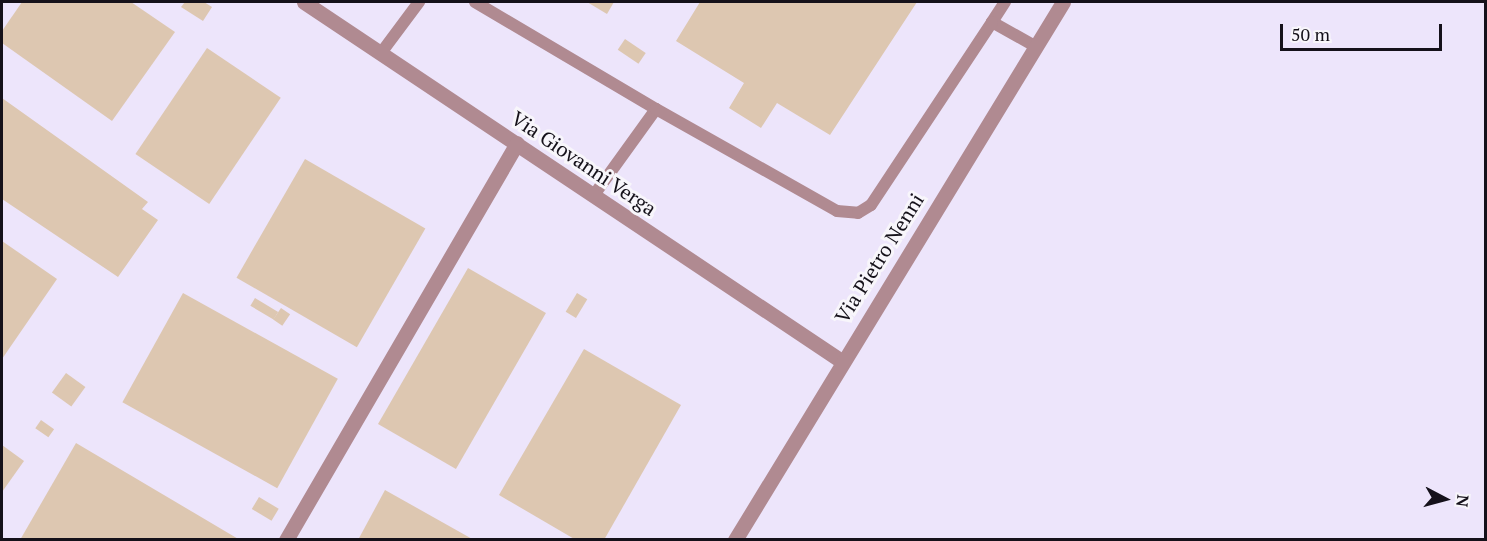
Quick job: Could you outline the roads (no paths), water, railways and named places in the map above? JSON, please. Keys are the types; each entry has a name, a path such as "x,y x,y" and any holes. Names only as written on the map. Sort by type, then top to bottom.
{"street":[{"name":"Via Giovanni Verga","path":"304,2 840,360"},
{"name":"Via Pietro Nenni","path":"735,540 840,360 1062,2"},
{"path":"286,540 517,144"}],"lane":[{"path":"381,53 419,2"},
{"path":"475,2 656,109 837,211 858,213 871,205 1005,2"},
{"path":"993,22 1035,46"},
{"path":"594,195 656,109"}]}
